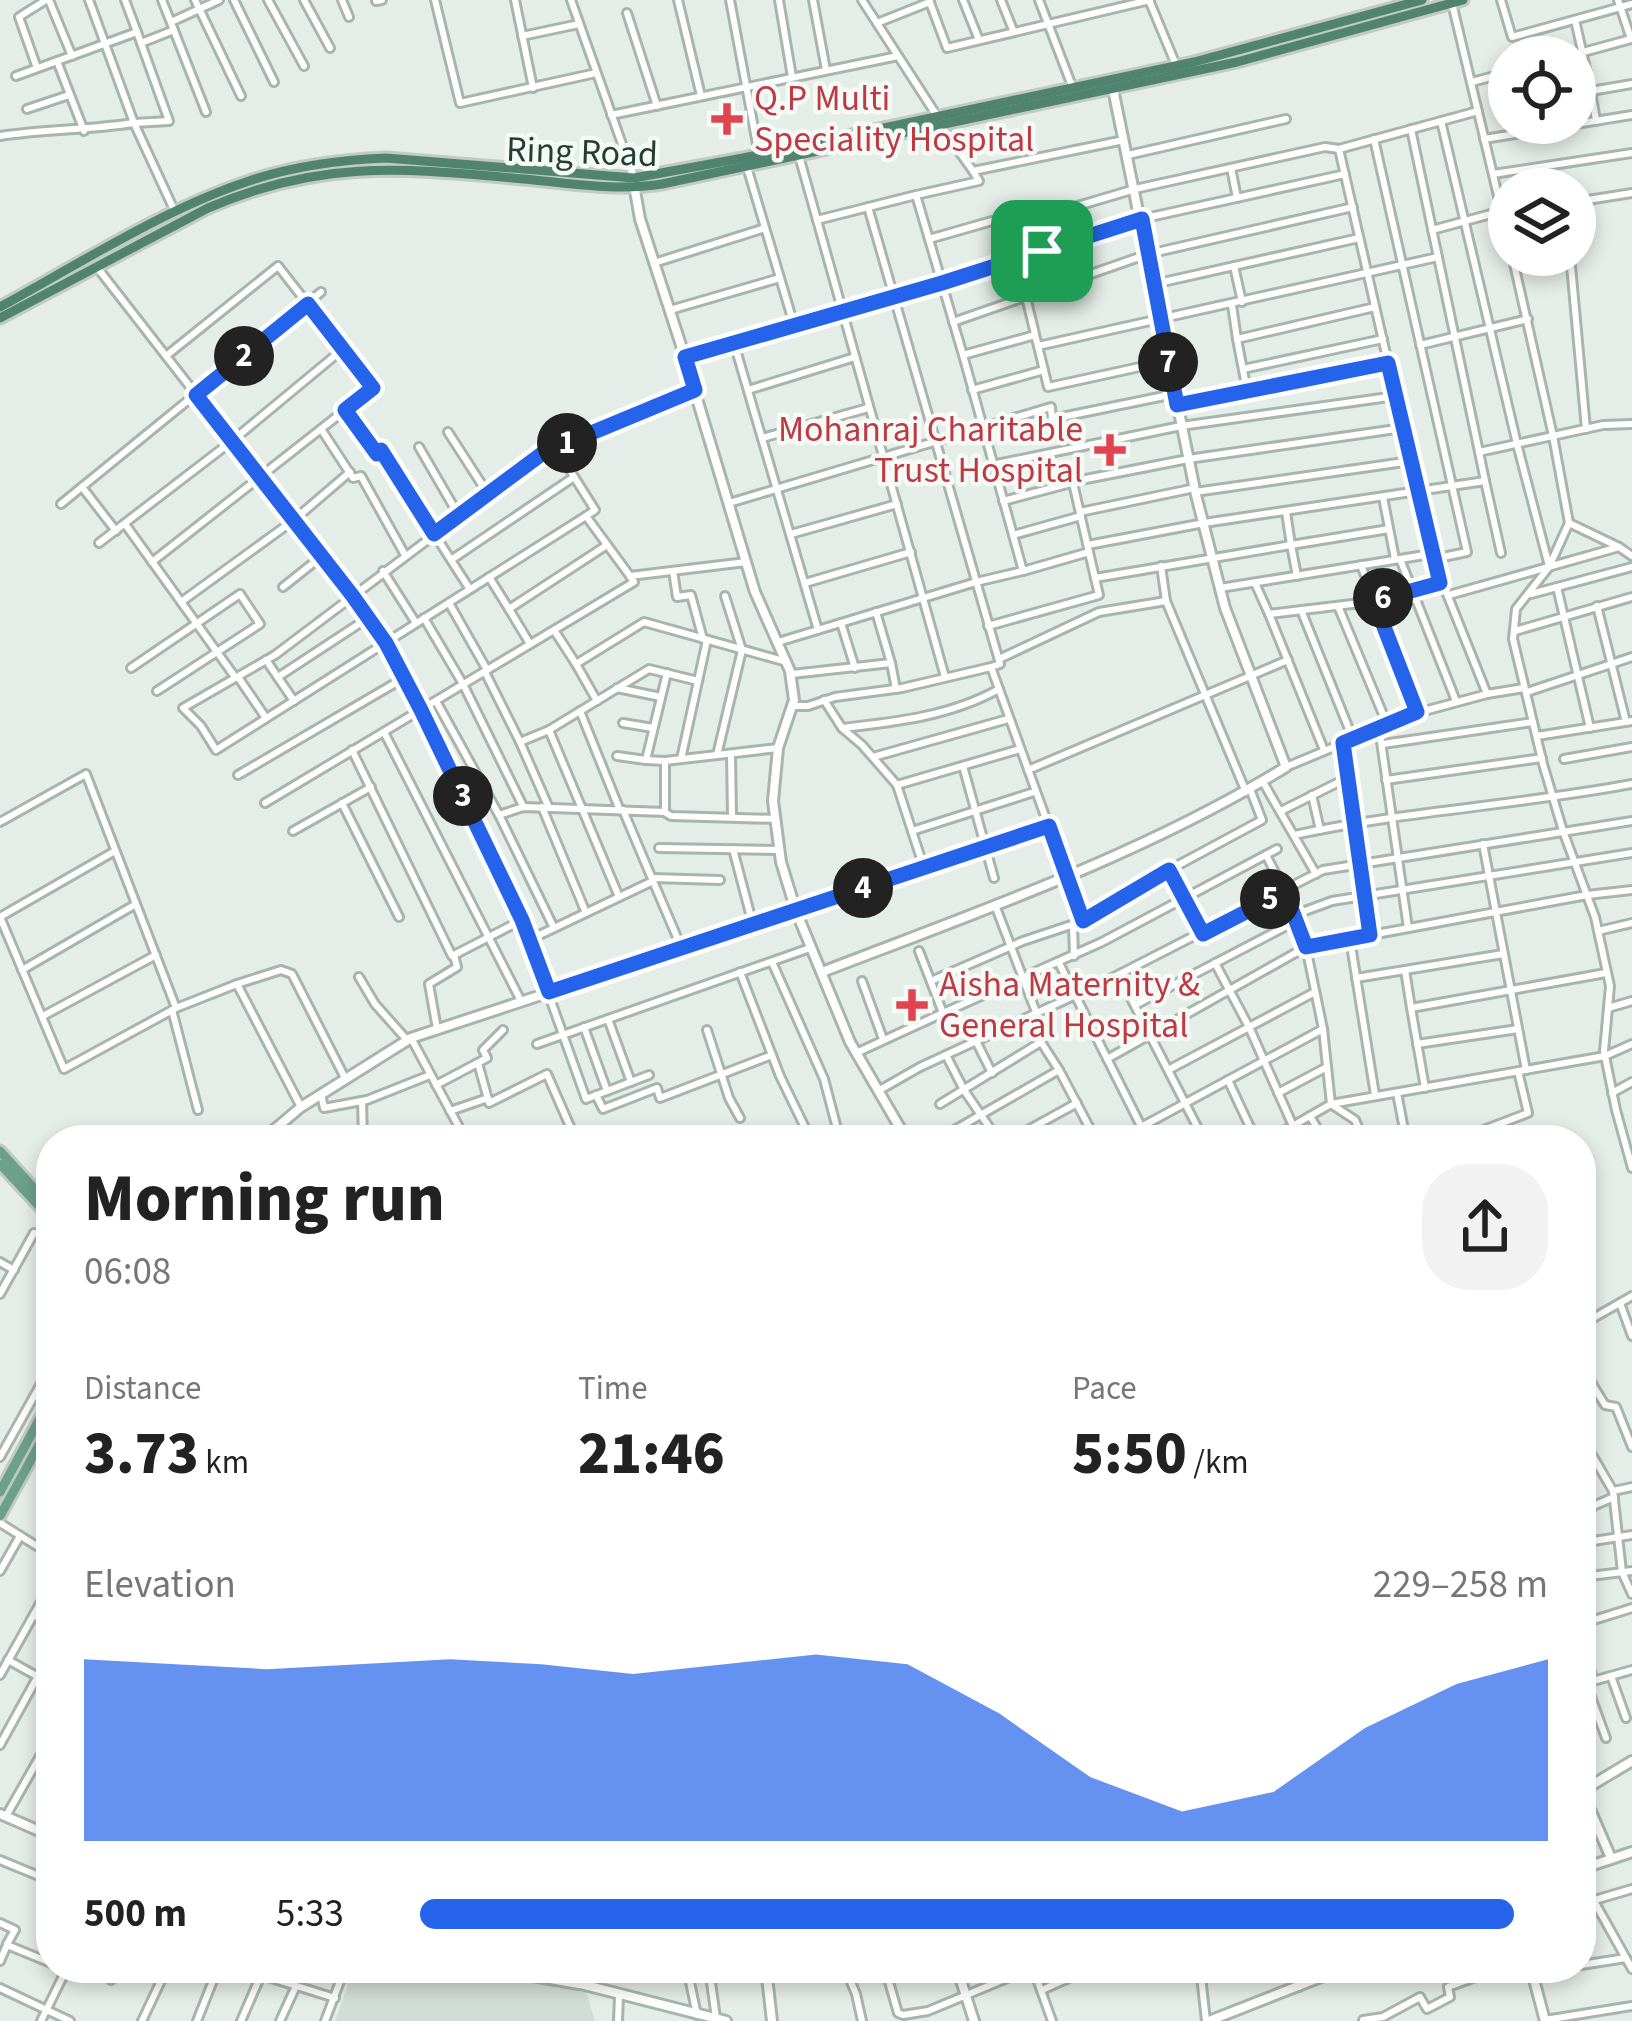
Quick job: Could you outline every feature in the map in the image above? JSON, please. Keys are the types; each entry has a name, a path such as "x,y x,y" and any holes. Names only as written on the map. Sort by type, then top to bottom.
{"highway":[{"name":"Ring Road","path":"0,307 175,212 278,172 351,159 419,160 634,183 1074,92 1286,39 1385,5 1422,0"},
{"name":"Ring Road","path":"1074,92 1113,89 1272,54 1457,2"},
{"name":"Ring Road","path":"0,318 181,220 235,196 320,174 404,169 634,183 748,167 939,121"}],"main road":[{"path":"0,1151 36,1191"},
{"path":"0,1164 36,1204"},
{"path":"0,1492 36,1426"},
{"path":"0,1520 36,1452"}],"street":[{"path":"38,68 19,17 48,0 72,56"},
{"path":"89,0 134,123 175,212"},
{"path":"0,136 169,122 125,0"},
{"path":"162,0 206,112"},
{"path":"195,0 241,96"},
{"path":"141,43 219,0"},
{"path":"234,0 274,82"},
{"path":"268,0 304,66"},
{"path":"304,0 330,48"},
{"path":"342,0 349,17"},
{"path":"435,0 460,103 596,73"},
{"path":"515,0 533,88"},
{"path":"678,0 701,96"},
{"path":"730,0 759,154"},
{"path":"779,0 793,77"},
{"path":"813,0 826,70"},
{"path":"817,220 979,181 862,0"},
{"path":"963,0 979,40"},
{"path":"1001,0 1013,31"},
{"path":"1040,0 1074,92"},
{"path":"1077,0 1083,15"},
{"path":"877,23 929,1 947,48 1112,4 1149,0 1176,65"},
{"path":"1501,0 1512,37 1632,4"},
{"path":"575,1 755,592 791,674 792,706 778,748 773,801 796,911 856,1053 898,1125"},
{"path":"1457,2 1491,168"},
{"path":"1596,49 1632,40 1620,4"},
{"path":"627,14 657,106"},
{"path":"1575,20 1579,36"},
{"path":"522,36 580,24"},
{"path":"16,76 137,32"},
{"path":"611,115 898,56"},
{"path":"56,61 83,130"},
{"path":"1471,83 1488,78"},
{"path":"1596,90 1632,84"},
{"path":"1113,89 1174,394 1220,588 1286,767"},
{"path":"27,110 70,95"},
{"path":"929,239 992,221 1003,228 1135,189 1324,147 1339,149 1478,111"},
{"path":"1596,121 1632,115"},
{"path":"1128,155 1286,119"},
{"path":"1441,121 1549,567"},
{"path":"1411,129 1501,553"},
{"path":"1484,139 1488,138"},
{"path":"1220,588 1467,552 1374,139"},
{"path":"974,171 1124,140"},
{"path":"1339,149 1432,557 1487,694"},
{"path":"1535,168 1632,154"},
{"path":"799,156 945,677"},
{"path":"748,167 794,325"},
{"path":"1231,168 1238,198"},
{"path":"685,357 1142,219 1345,174"},
{"path":"1596,199 1632,193"},
{"path":"916,195 1023,571"},
{"path":"792,706 896,689 1000,664 868,207"},
{"path":"953,322 1148,254 1352,207"},
{"path":"1432,230 1488,216"},
{"path":"654,263 766,228"},
{"path":"1154,284 1359,238"},
{"path":"1038,346 1438,257"},
{"path":"96,266 386,643 522,920 586,1099 649,1075"},
{"path":"152,562 373,388 278,266 166,356"},
{"path":"1234,266 1242,302"},
{"path":"1517,276 1569,523 1549,567 1516,608 1514,640 1553,798 1598,932 1610,986 1605,1056 1632,1167"},
{"path":"1572,276 1586,429"},
{"path":"670,310 780,278"},
{"path":"61,504 321,292"},
{"path":"1026,296 1048,387 1168,361"},
{"path":"1232,304 1247,391"},
{"path":"1237,339 1376,307"},
{"path":"1420,345 1528,319"},
{"path":"962,355 1035,335"},
{"path":"1243,369 1383,340"},
{"path":"734,343 818,630"},
{"path":"99,543 343,349"},
{"path":"748,390 855,357"},
{"path":"1177,405 1388,363"},
{"path":"972,390 1044,370"},
{"path":"556,448 595,510 216,751 183,708 266,660 543,453 695,390"},
{"path":"729,503 1051,407 1052,419 1174,394"},
{"path":"992,465 1181,426 1396,396"},
{"path":"762,438 870,407"},
{"path":"345,410 377,454 381,450 470,589"},
{"path":"1479,452 1603,425 1632,424"},
{"path":"1003,501 1188,459 1403,428"},
{"path":"321,429 353,478 361,476 405,555"},
{"path":"448,432 488,494"},
{"path":"419,447 459,515"},
{"path":"1013,536 1080,514 1195,490 1411,461"},
{"path":"182,602 294,520 350,472"},
{"path":"451,560 574,477"},
{"path":"778,642 1089,549 1204,523 1485,481"},
{"path":"988,626 1099,595 1072,483"},
{"path":"82,488 116,531"},
{"path":"1383,497 1398,559 1456,702"},
{"path":"790,534 897,504"},
{"path":"1286,512 1297,576"},
{"path":"265,803 634,582 586,516"},
{"path":"1569,523 1632,556"},
{"path":"124,524 266,718"},
{"path":"1095,578 1389,530"},
{"path":"508,609 607,545"},
{"path":"1448,596 1618,547"},
{"path":"804,583 911,552"},
{"path":"283,587 322,556"},
{"path":"630,575 746,562"},
{"path":"1361,565 1417,712"},
{"path":"931,981 1083,921 1262,820 1166,601 1161,566"},
{"path":"1528,595 1632,567"},
{"path":"383,571 464,684 524,807"},
{"path":"674,571 677,597 691,595 705,639 681,759"},
{"path":"489,577 530,644"},
{"path":"1255,583 1324,751"},
{"path":"1269,614 1374,601 1440,583"},
{"path":"1558,587 1590,728"},
{"path":"131,668 241,594 260,624 157,691"},
{"path":"717,755 742,650 725,596"},
{"path":"1514,631 1632,597"},
{"path":"999,659 1099,612 1166,601"},
{"path":"449,603 520,742 586,913"},
{"path":"1338,606 1383,726 1381,744 1408,928"},
{"path":"1537,736 1629,721 1597,607"},
{"path":"1301,610 1353,739"},
{"path":"876,612 896,689"},
{"path":"278,677 368,618"},
{"path":"576,664 644,622 787,662"},
{"path":"841,623 855,668"},
{"path":"554,630 597,701"},
{"path":"822,973 1136,848 1286,767 1417,712 1487,694 1526,690 1632,658"},
{"path":"266,660 294,701"},
{"path":"1028,770 1288,660"},
{"path":"791,674 891,663"},
{"path":"991,667 1083,921"},
{"path":"520,742 549,730 649,668 698,681"},
{"path":"646,760 667,673"},
{"path":"238,775 404,678"},
{"path":"617,688 661,697"},
{"path":"842,728 909,720 973,703 999,689"},
{"path":"436,700 500,815 554,928"},
{"path":"824,700 842,728 897,785 924,868"},
{"path":"580,711 682,949"},
{"path":"872,757 1009,719"},
{"path":"1381,744 1533,722"},
{"path":"623,723 653,728"},
{"path":"549,730 619,897"},
{"path":"384,732 521,1001"},
{"path":"1343,743 1370,935"},
{"path":"1564,759 1632,747"},
{"path":"617,756 664,761 778,748"},
{"path":"897,785 1020,749"},
{"path":"352,750 454,955 457,967 428,984 437,1029"},
{"path":"731,754 732,818"},
{"path":"1386,780 1542,758"},
{"path":"664,761 665,812"},
{"path":"963,766 994,878"},
{"path":"0,822 86,774 156,955 198,1110"},
{"path":"1280,812 1348,778"},
{"path":"1262,782 1316,874"},
{"path":"1294,836 1354,822 1632,784"},
{"path":"293,832 370,788"},
{"path":"912,831 1036,791"},
{"path":"1312,795 1320,830"},
{"path":"342,803 399,916"},
{"path":"500,815 524,807 545,807 776,819"},
{"path":"878,1090 1203,934 1323,870 1632,821"},
{"path":"281,1125 409,1039 1049,826"},
{"path":"1483,844 1518,1029 1528,1113 1497,1125"},
{"path":"659,848 780,850"},
{"path":"733,849 753,925"},
{"path":"856,1053 1074,956 1277,850"},
{"path":"116,851 0,917 64,1070 174,1009 287,970 345,1078"},
{"path":"1135,1005 1332,901 1632,853"},
{"path":"1266,855 1306,947 1323,1029 1331,1104"},
{"path":"1169,870 1203,934"},
{"path":"529,940 653,879 720,880"},
{"path":"1107,1059 1306,947 1632,890"},
{"path":"22,970 136,904"},
{"path":"995,905 1036,1012"},
{"path":"454,955 522,920"},
{"path":"1598,932 1632,923"},
{"path":"1073,925 1074,956"},
{"path":"1350,939 1375,1096"},
{"path":"538,1043 810,948"},
{"path":"920,952 943,1013"},
{"path":"1356,978 1503,954"},
{"path":"41,1016 156,955"},
{"path":"772,962 824,1079 836,1125"},
{"path":"1059,962 1140,1125"},
{"path":"1215,963 1293,1125"},
{"path":"1406,970 1425,1088"},
{"path":"740,972 804,1125"},
{"path":"1411,1008 1607,973"},
{"path":"1120,975 1197,1125"},
{"path":"359,977 375,1004 409,1039 458,1125"},
{"path":"862,981 884,1041"},
{"path":"237,984 301,1108"},
{"path":"1169,1070 1316,992"},
{"path":"1608,1008 1632,1001"},
{"path":"608,1019 631,1082"},
{"path":"584,1027 607,1091"},
{"path":"1143,1125 1323,1029"},
{"path":"1417,1044 1518,1029"},
{"path":"436,1085 487,1058 483,1050 503,1030"},
{"path":"707,1030 740,1118"},
{"path":"976,1041 992,1073"},
{"path":"940,1104 1042,1042 1088,1125"},
{"path":"1295,1125 1331,1104 1605,1056 1632,1044"},
{"path":"596,1095 603,1109 657,1088 660,1098 772,1055"},
{"path":"946,1055 987,1125"},
{"path":"478,1063 490,1103 548,1074 570,1125"},
{"path":"1278,1093 1327,1067"},
{"path":"963,1125 1059,1070"},
{"path":"321,1094 324,1108 362,1101 430,1075"},
{"path":"1228,1080 1249,1125"},
{"path":"1612,1093 1632,1082"},
{"path":"1397,1093 1403,1125"},
{"path":"450,1111 488,1098"},
{"path":"362,1101 363,1125"},
{"path":"1037,1125 1077,1103"},
{"path":"1331,1104 1357,1125"},
{"path":"1310,1116 1315,1125"},
{"path":"1621,1129 1632,1124"},
{"path":"0,1294 34,1233"},
{"path":"0,1262 14,1270"},
{"path":"1596,1316 1632,1296"},
{"path":"1620,1303 1632,1336"},
{"path":"0,1456 4,1438 36,1389"},
{"path":"1596,1390 1605,1405 1616,1406 1632,1447"},
{"path":"1596,1462 1614,1494 1622,1572 1632,1594"},
{"path":"1596,1502 1632,1487"},
{"path":"0,1520 36,1546"},
{"path":"1596,1540 1632,1535"},
{"path":"0,1571 20,1536"},
{"path":"1596,1575 1632,1571"},
{"path":"1596,1622 1632,1608"},
{"path":"36,1611 3,1666 36,1675"},
{"path":"1596,1682 1632,1670"},
{"path":"1611,1676 1626,1718"},
{"path":"0,1745 36,1680"},
{"path":"1596,1711 1606,1738"},
{"path":"36,1761 3,1815 36,1827"},
{"path":"1596,1783 1632,1762"},
{"path":"1596,1823 1611,1858"},
{"path":"1596,1864 1632,1852"},
{"path":"0,1860 36,1875"},
{"path":"1596,1899 1632,1889"},
{"path":"1596,1904 1632,1969"},
{"path":"0,1923 15,1930 0,1961"},
{"path":"7,1945 36,1957"},
{"path":"1596,1963 1626,1958"},
{"path":"41,2021 59,1983"},
{"path":"142,2021 159,1983"},
{"path":"197,2021 212,1983"},
{"path":"241,2021 258,1983"},
{"path":"286,1983 335,1998"},
{"path":"325,2021 340,1983"},
{"path":"575,1983 721,2020 712,1983"},
{"path":"690,1983 697,2015"},
{"path":"768,1983 772,2021"},
{"path":"851,1983 862,2021"},
{"path":"889,1983 900,2015 928,2011 994,1983"},
{"path":"962,1983 974,2021"},
{"path":"1039,1983 1052,2021"},
{"path":"1042,1990 1058,1983"},
{"path":"1202,1983 1207,2021 1308,1983"},
{"path":"1298,1983 1299,1987"},
{"path":"1363,2020 1383,2017 1420,1997 1427,2009 1450,1996 1448,1987 1459,1983"},
{"path":"1536,1983 1545,2021 1632,2006"},
{"path":"280,2021 296,1986"},
{"path":"0,1988 70,2021"},
{"path":"618,2021 619,1996"}],"shaded area":[{"path":"349,1983 539,1983 585,1989 595,2021 335,2021"}],"place":[{"name":"Q.P Multi Speciality Hospital","path":"727,119"},
{"name":"Mohanraj Charitable Trust Hospital","path":"1110,450"},
{"name":"Aisha Maternity & General Hospital","path":"912,1005"}],"route":[{"path":"1142,219 1177,405 1388,363 1440,583 1374,601 1417,712 1343,743 1370,935 1306,947 1285,892 1203,934 1169,870 1083,921 1049,826 549,992 522,920 386,643 196,395 308,304 373,388 345,410 377,454 381,450 434,534 543,453 695,390 685,357 1042,251 1142,219"}]}
